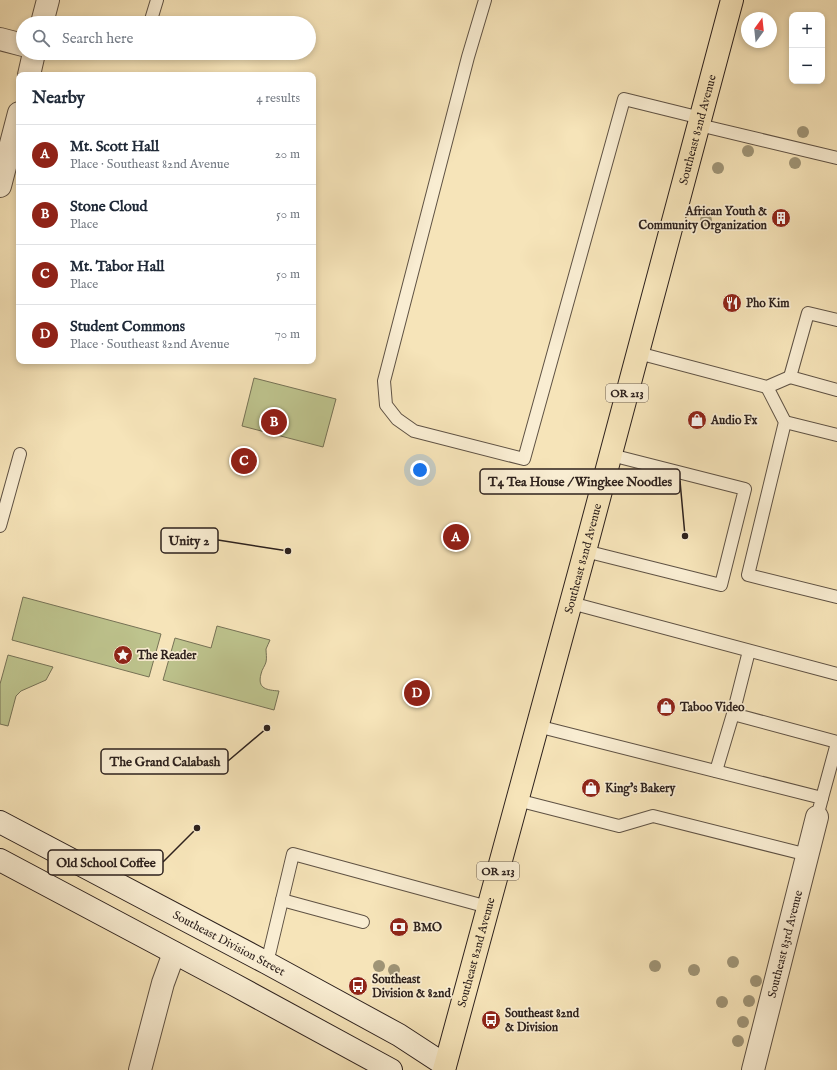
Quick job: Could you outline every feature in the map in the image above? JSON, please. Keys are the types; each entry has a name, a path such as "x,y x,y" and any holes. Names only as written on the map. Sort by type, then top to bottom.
{"main road":[{"path":"44,16 48,0"},
{"name":"Southeast 82nd Avenue","path":"448,1068 488,907 611,455 732,0"},
{"path":"0,39 16,43"},
{"path":"30,72 32,60"},
{"path":"0,186 16,125"},
{"name":"Southeast 83rd Avenue","path":"753,1070 820,808"},
{"name":"Southeast Division Street","path":"0,822 267,962 399,1035 448,1068"},
{"path":"0,860 391,1070"},
{"path":"140,1070 163,983 174,953"}],"lane":[{"path":"152,16 157,0"},
{"path":"485,0 468,57 384,381 386,405 397,420 414,431 524,459 624,98 700,121 837,158"},
{"path":"790,378 808,312 837,320"},
{"path":"638,353 767,387 790,378 837,390"},
{"path":"767,387 785,422 748,575 837,597"},
{"path":"785,422 837,435"},
{"path":"0,526 20,454"},
{"path":"585,551 721,585 745,489 611,455"},
{"path":"571,602 837,674"},
{"path":"716,771 733,714 749,651"},
{"path":"537,726 716,771 820,808 837,742 733,714"},
{"path":"517,800 619,826 654,816 808,855"},
{"path":"267,962 293,854 488,907"},
{"path":"282,900 363,922"}],"green space":[{"path":"254,378 336,399 323,447 242,426"},
{"path":"23,597 161,634 149,677 12,640"},
{"path":"217,626 270,640 266,649 266,662 261,672 260,683 264,688 279,691 274,710 163,680 175,638 211,648"},
{"path":"8,655 53,667 46,680 21,691 16,696 8,726 0,724 0,684"}],"place":[{"name":"African Youth & Community Organization","path":"781,218"},
{"name":"Pho Kim","path":"732,303"},
{"name":"Audio Fx","path":"697,420"},
{"name":"Stone Cloud","path":"274,422"},
{"name":"Mt. Tabor Hall","path":"244,461"},
{"name":"T4 Tea House / Wingkee Noodles","path":"685,536"},
{"name":"Mt. Scott Hall","path":"456,537"},
{"name":"Unity 2","path":"288,551"},
{"name":"The Reader","path":"123,655"},
{"name":"Student Commons","path":"417,693"},
{"name":"Taboo Video","path":"666,707"},
{"name":"The Grand Calabash","path":"267,728"},
{"name":"King's Bakery","path":"591,788"},
{"name":"Old School Coffee","path":"197,828"},
{"name":"BMO","path":"399,927"},
{"name":"Southeast Division & 82nd","path":"358,986"},
{"name":"Southeast 82nd & Division","path":"491,1020"}]}
